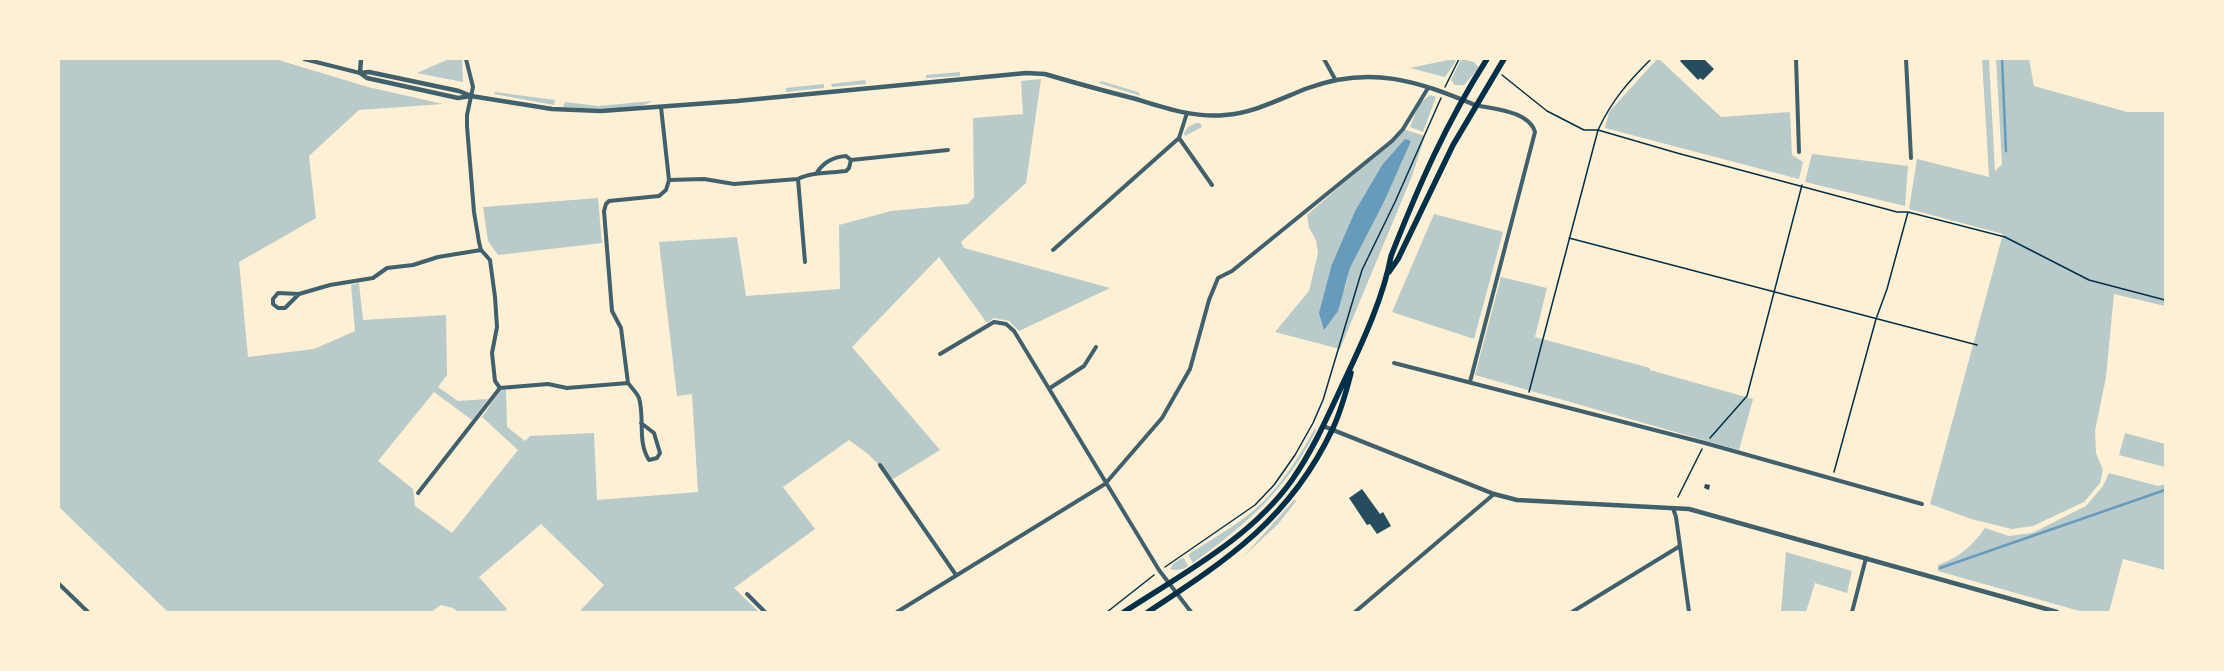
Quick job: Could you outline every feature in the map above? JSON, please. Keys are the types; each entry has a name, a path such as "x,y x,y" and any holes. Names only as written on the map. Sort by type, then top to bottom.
{"main road":[{"path":"1148,612 1232,555 1271,520 1299,487 1333,430 1356,357 1388,274 1391,256 1422,179 1435,150 1462,99 1488,59"},
{"path":"1388,274 1398,259 1420,210 1475,105 1504,59"},
{"path":"1124,612 1210,556 1263,512 1291,481 1309,454 1356,357"}],"street":[{"path":"304,59 360,73 367,78 458,98 471,96 559,109 601,111 661,107 1026,74 1045,74 1187,113 1208,116 1227,115 1256,108 1335,79 1380,76 1443,92 1475,105 1520,116 1531,124 1535,132 1470,382"},
{"path":"360,73 361,59"},
{"path":"466,59 473,88 467,115 467,126 474,212 481,250 490,260 497,327 492,353 495,381 500,388"},
{"path":"1324,59 1335,79"},
{"path":"1796,59 1799,152"},
{"path":"1906,59 1911,158"},
{"path":"897,612 1105,484 1162,418 1190,369 1209,300 1218,278 1232,271 1392,141 1403,129 1428,88"},
{"path":"641,423 654,432 660,453 657,458 649,460 644,453 641,423 639,397 628,383 621,328 612,311 604,211 606,204 609,201 659,196 666,190 669,180 661,107"},
{"path":"1053,250 1179,138 1187,113"},
{"path":"1179,138 1212,185"},
{"path":"816,174 820,168 833,157 846,156 851,160 948,150"},
{"path":"669,180 704,179 734,184 798,179 805,175 846,171 850,168 851,160"},
{"path":"798,179 805,262"},
{"path":"299,294 285,308 278,308 273,304 273,299 278,293 299,294 330,285 373,278 387,268 412,265 438,257 481,250"},
{"path":"940,354 994,322 1006,324 1014,331 1050,388 1105,484 1159,570 1191,612"},
{"path":"1050,388 1084,366 1096,347"},
{"path":"1394,363 1528,396 1705,443 1922,504"},
{"path":"418,494 500,388 548,384 567,388 628,383"},
{"path":"1323,426 1494,494 1532,502 1689,509 2057,612"},
{"path":"880,465 956,575"},
{"path":"1355,612 1494,494"},
{"path":"1673,508 1689,612"},
{"path":"1572,612 1680,546"},
{"path":"1852,612 1866,558"},
{"path":"59,584 88,612"},
{"path":"747,594 765,612"}],"path":[{"path":"1107,612 1159,570 1255,505 1274,485 1295,455 1314,423 1323,400 1362,270 1399,195 1443,92 1459,59"},
{"path":"1528,396 1598,130 1607,109 1619,92 1651,59"},
{"path":"1501,75 1561,120 1584,130 1598,130 1897,212 1908,212 2005,237 2089,280 2165,300"},
{"path":"1678,497 1705,443 1747,396 1802,185"},
{"path":"1832,479 1876,319 1908,212"},
{"path":"1569,238 1977,345"}],"shaded area":[{"path":"59,59 275,59 368,87 443,104 359,110 309,156 316,218 239,262 248,357 314,349 355,331 351,285 359,283 363,320 446,315 447,375 438,387 458,401 488,399 472,420 434,392 378,461 413,489 415,506 452,533 518,450 482,417 501,390 506,390 507,427 525,441 530,436 594,433 597,500 698,492 692,394 677,396 659,242 737,237 746,296 840,289 839,225 891,211 968,204 974,197 973,118 1023,114 1021,81 1041,79 1026,183 961,242 964,248 1110,288 1019,331 1009,321 994,318 987,323 939,257 852,347 940,450 893,479 868,454 849,440 783,487 815,529 734,588 759,612 579,612 604,585 541,524 479,577 507,609 504,612 458,612 453,608 441,605 431,612 168,612 59,507"},
{"path":"449,59 462,59 463,82 417,73"},
{"path":"1453,59 1456,61 1445,77 1410,68"},
{"path":"1461,59 1474,62 1479,68 1464,85 1455,85 1451,80"},
{"path":"1657,59 1659,59 1721,117 1790,112 1792,155 1803,162 1799,179 1605,128 1609,112"},
{"path":"1982,59 1989,59 1995,171 2002,164 1996,59 2029,59 2034,86 2127,112 2165,112 2165,306 2114,294 2106,377 2095,431 2096,453 2103,470 2100,483 2084,502 2033,526 2012,529 1971,519 1930,504 2003,234 1909,209 1917,159 1989,177"},
{"path":"960,72 960,76 926,78 926,75"},
{"path":"865,80 866,84 832,87 831,84"},
{"path":"1101,81 1138,92 1141,96 1099,83"},
{"path":"824,84 824,88 786,92 786,88"},
{"path":"495,92 555,100 554,105 494,94"},
{"path":"1430,95 1436,97 1423,132 1410,127 1415,113 1420,105"},
{"path":"653,101 635,107 623,108 563,107 565,102 598,106"},
{"path":"1196,123 1200,123 1202,127 1185,136 1184,133 1188,127"},
{"path":"1403,129 1425,136 1412,176 1340,349 1275,332 1309,291 1318,253 1316,240 1309,228 1307,215 1392,141","holes":["1411,140 1384,202 1350,268 1345,288 1332,264 1355,211 1382,165"]},
{"path":"1812,154 1908,166 1905,206 1805,182"},
{"path":"598,198 602,243 498,255 488,241 483,207"},
{"path":"1434,214 1503,232 1474,339 1392,312"},
{"path":"1501,277 1547,288 1535,337 1650,368 1650,370 1753,399 1739,450 1475,375"},
{"path":"1315,428 1316,431 1304,453 1278,489 1248,520 1193,563 1189,554 1247,516 1272,493 1292,466"},
{"path":"2125,433 2165,444 2165,467 2119,455"},
{"path":"2109,473 2158,486 2165,484 2165,570 2123,559 2109,612 2083,612 1938,571 1938,565 1959,555 1985,528 2009,536 2032,533 2086,506 2103,486"},
{"path":"1294,500 1297,500 1278,524 1243,557"},
{"path":"1786,552 1852,571 1847,593 1815,583 1806,612 1781,612"},
{"path":"1184,558 1188,566 1179,570 1170,569 1174,563"}],"water":[{"path":"1405,139 1411,141 1384,202 1350,268 1338,311 1324,330 1319,313 1332,264 1355,211 1382,165"}],"building":[{"path":"1682,59 1704,59 1714,69 1703,80 1700,78 1698,80 1680,61"},
{"path":"1705,484 1710,485 1709,490 1704,488"},
{"path":"1362,489 1380,514 1383,512 1391,526 1377,534 1370,524 1367,525 1349,498"}],"waterway":[{"path":"2002,59 2006,151"},
{"path":"1940,568 2165,490"}]}
